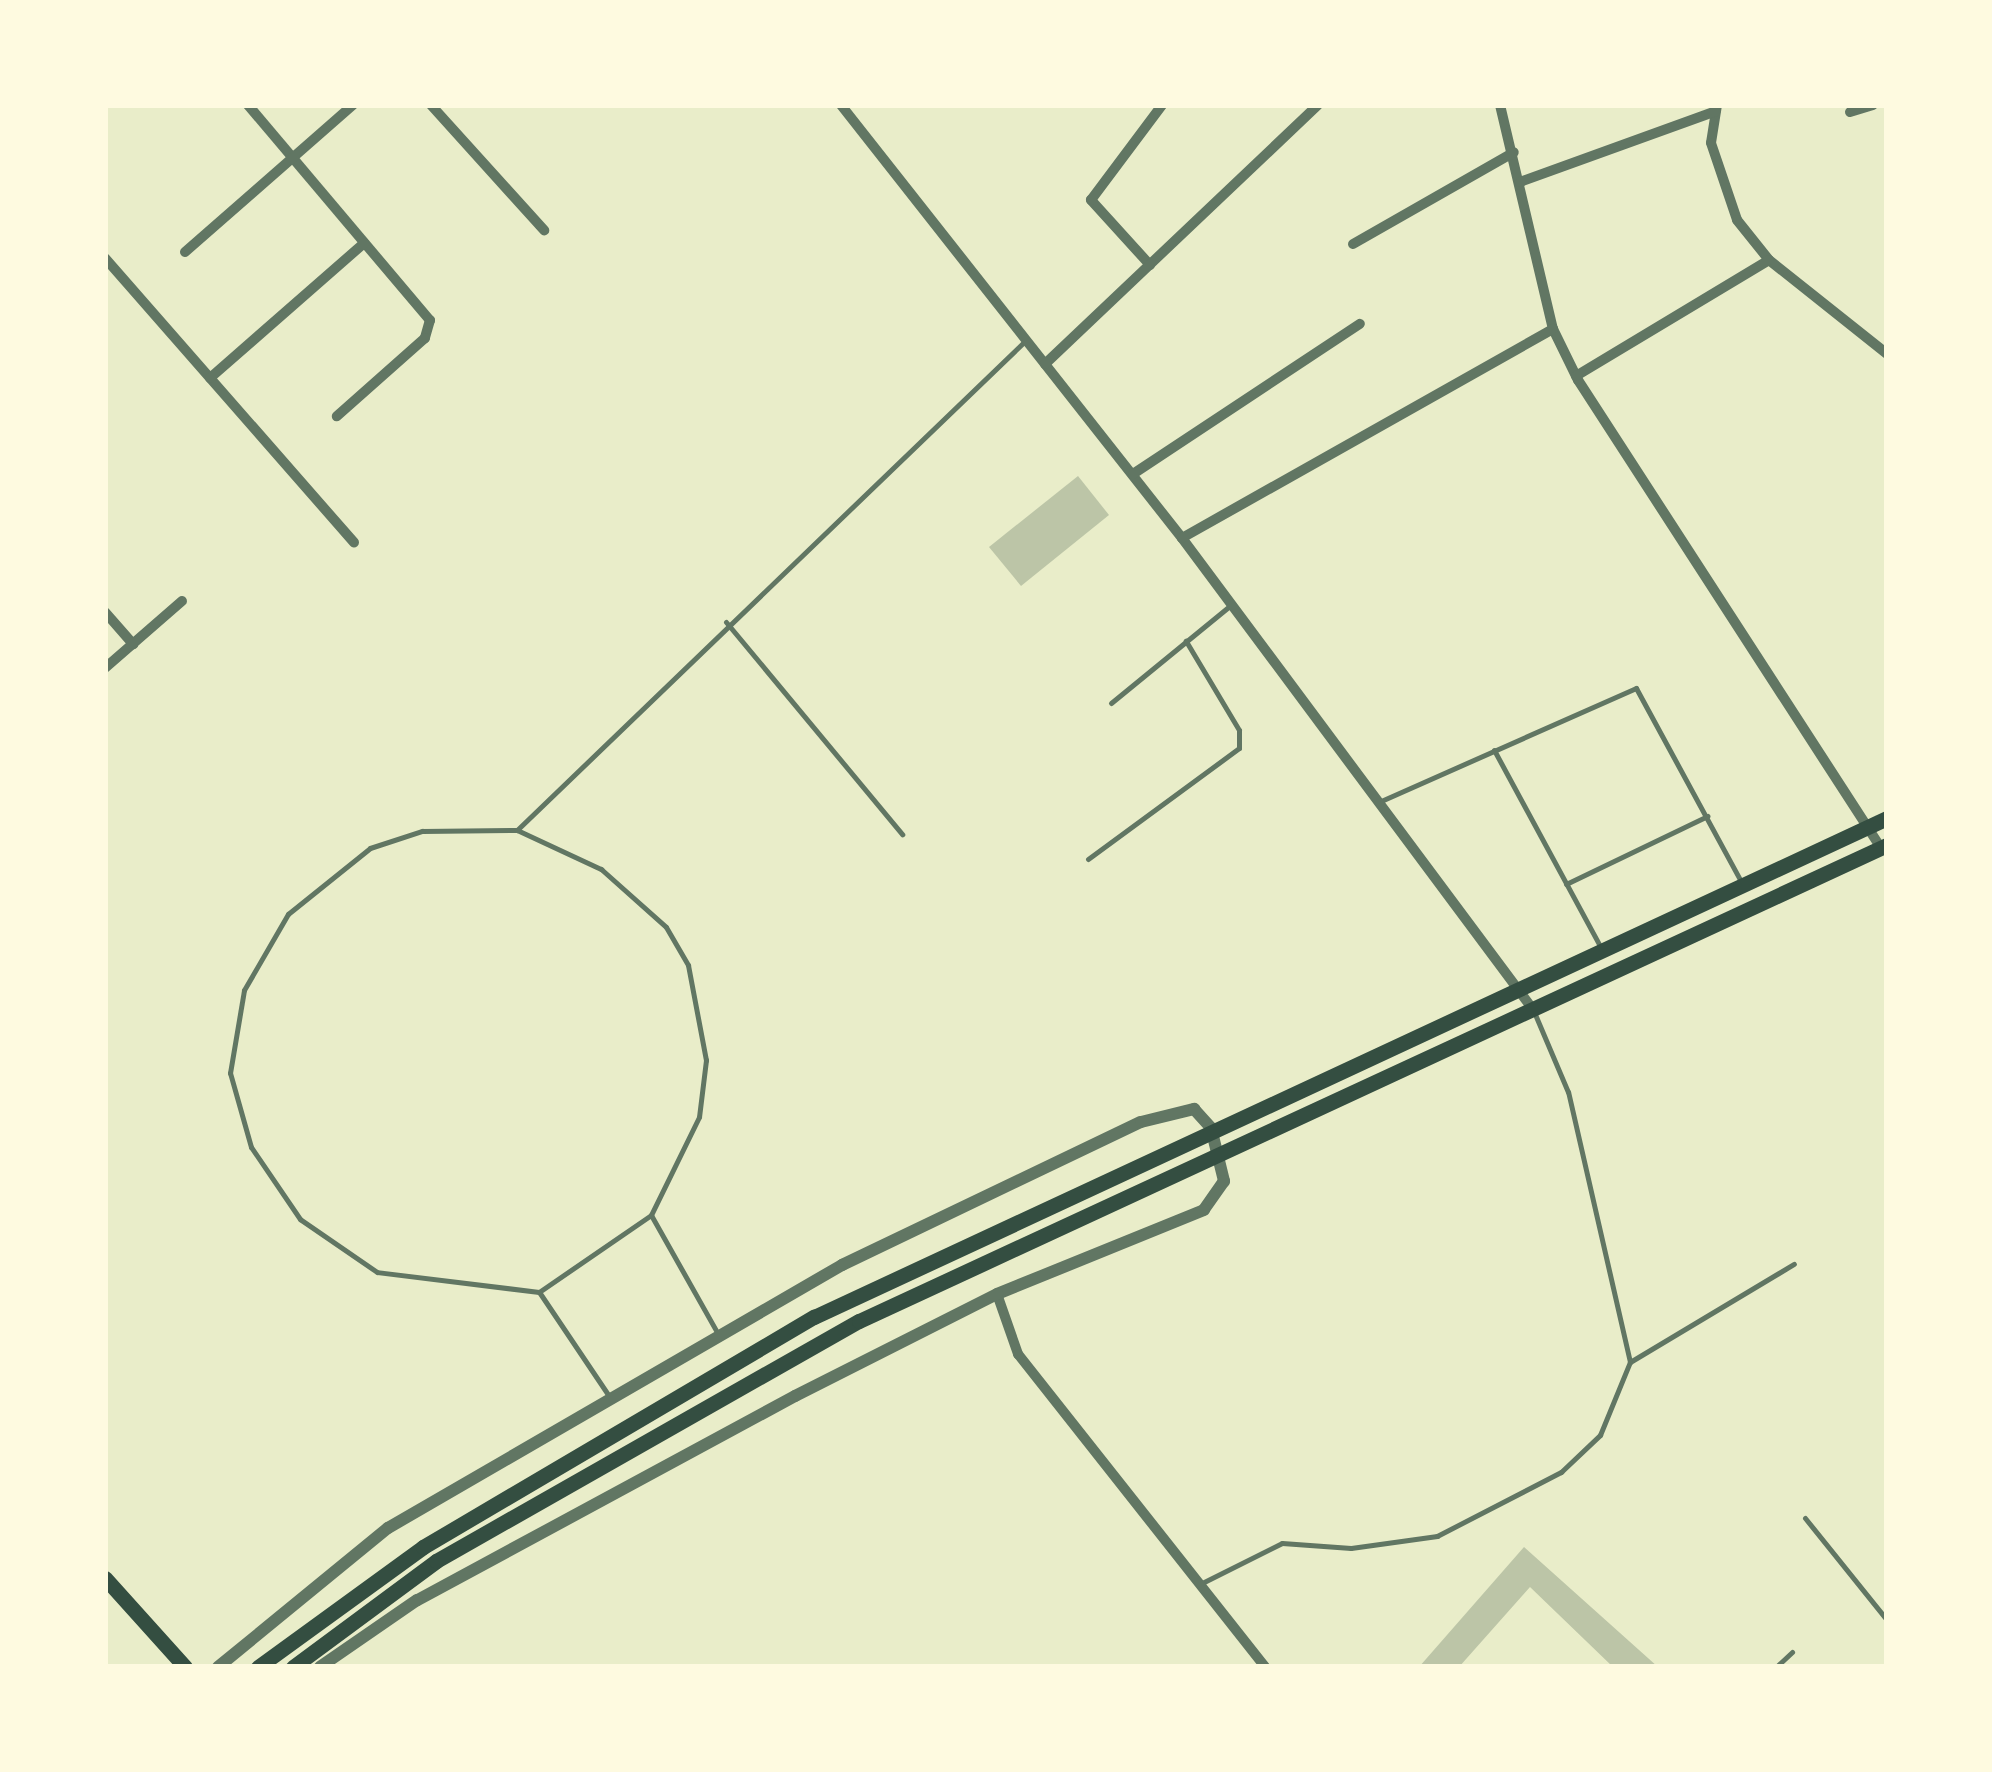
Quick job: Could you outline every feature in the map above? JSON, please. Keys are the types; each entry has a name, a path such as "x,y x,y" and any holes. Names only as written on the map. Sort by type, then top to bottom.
{"main road":[{"path":"258,1667 423,1547 876,1284 1211,1128 1745,888 1887,818"},
{"path":"293,1667 423,1570 859,1322 1884,847"},
{"path":"105,1578 186,1667"}],"street":[{"path":"248,105 430,328 337,416"},
{"path":"185,252 353,105"},
{"path":"431,105 544,230"},
{"path":"842,105 1182,538 1523,988 1534,1012"},
{"path":"1150,264 1091,200 1162,105"},
{"path":"1046,364 1318,105"},
{"path":"1500,105 1553,329 1576,376 1884,847"},
{"path":"1850,112 1873,105"},
{"path":"1520,182 1717,108"},
{"path":"1717,108 1711,143 1737,220 1769,260 1887,354"},
{"path":"1353,244 1514,152"},
{"path":"210,378 364,243"},
{"path":"105,258 354,542"},
{"path":"1576,376 1769,260"},
{"path":"1132,474 1360,324"},
{"path":"1182,538 1553,329"},
{"path":"105,668 182,601"},
{"path":"105,612 133,644"},
{"path":"218,1667 388,1528 856,1258 1141,1122 1194,1110 1211,1128 1220,1152 1222,1191 1204,1210 997,1294 628,1483 417,1600 320,1667"},
{"path":"997,1294 1018,1354 1265,1667"}],"lane":[{"path":"516,830 726,622 1026,340"},
{"path":"1111,703 1232,604"},
{"path":"726,622 902,834"},
{"path":"1088,859 1239,748 1239,730 1186,641"},
{"path":"1382,801 1636,688 1745,888"},
{"path":"1494,750 1603,952"},
{"path":"1566,884 1708,816"},
{"path":"516,830 601,869 666,928 688,965 706,1060 699,1117 650,1215 539,1292 422,1282 334,1250 251,1147 230,1072 244,990 262,950 322,879 422,831 516,830"},
{"path":"1200,1584 1282,1544 1351,1548 1436,1536 1543,1481 1600,1435 1630,1362 1568,1092 1534,1012"},
{"path":"650,1215 719,1336"},
{"path":"1630,1362 1794,1264"},
{"path":"539,1292 610,1399"},
{"path":"1806,1518 1887,1620"},
{"path":"1776,1667 1792,1652"}],"building":[{"path":"1078,476 1109,515 1021,586 989,547"},
{"path":"1524,1547 1658,1667 1613,1667 1530,1587 1459,1667 1419,1667"}]}
